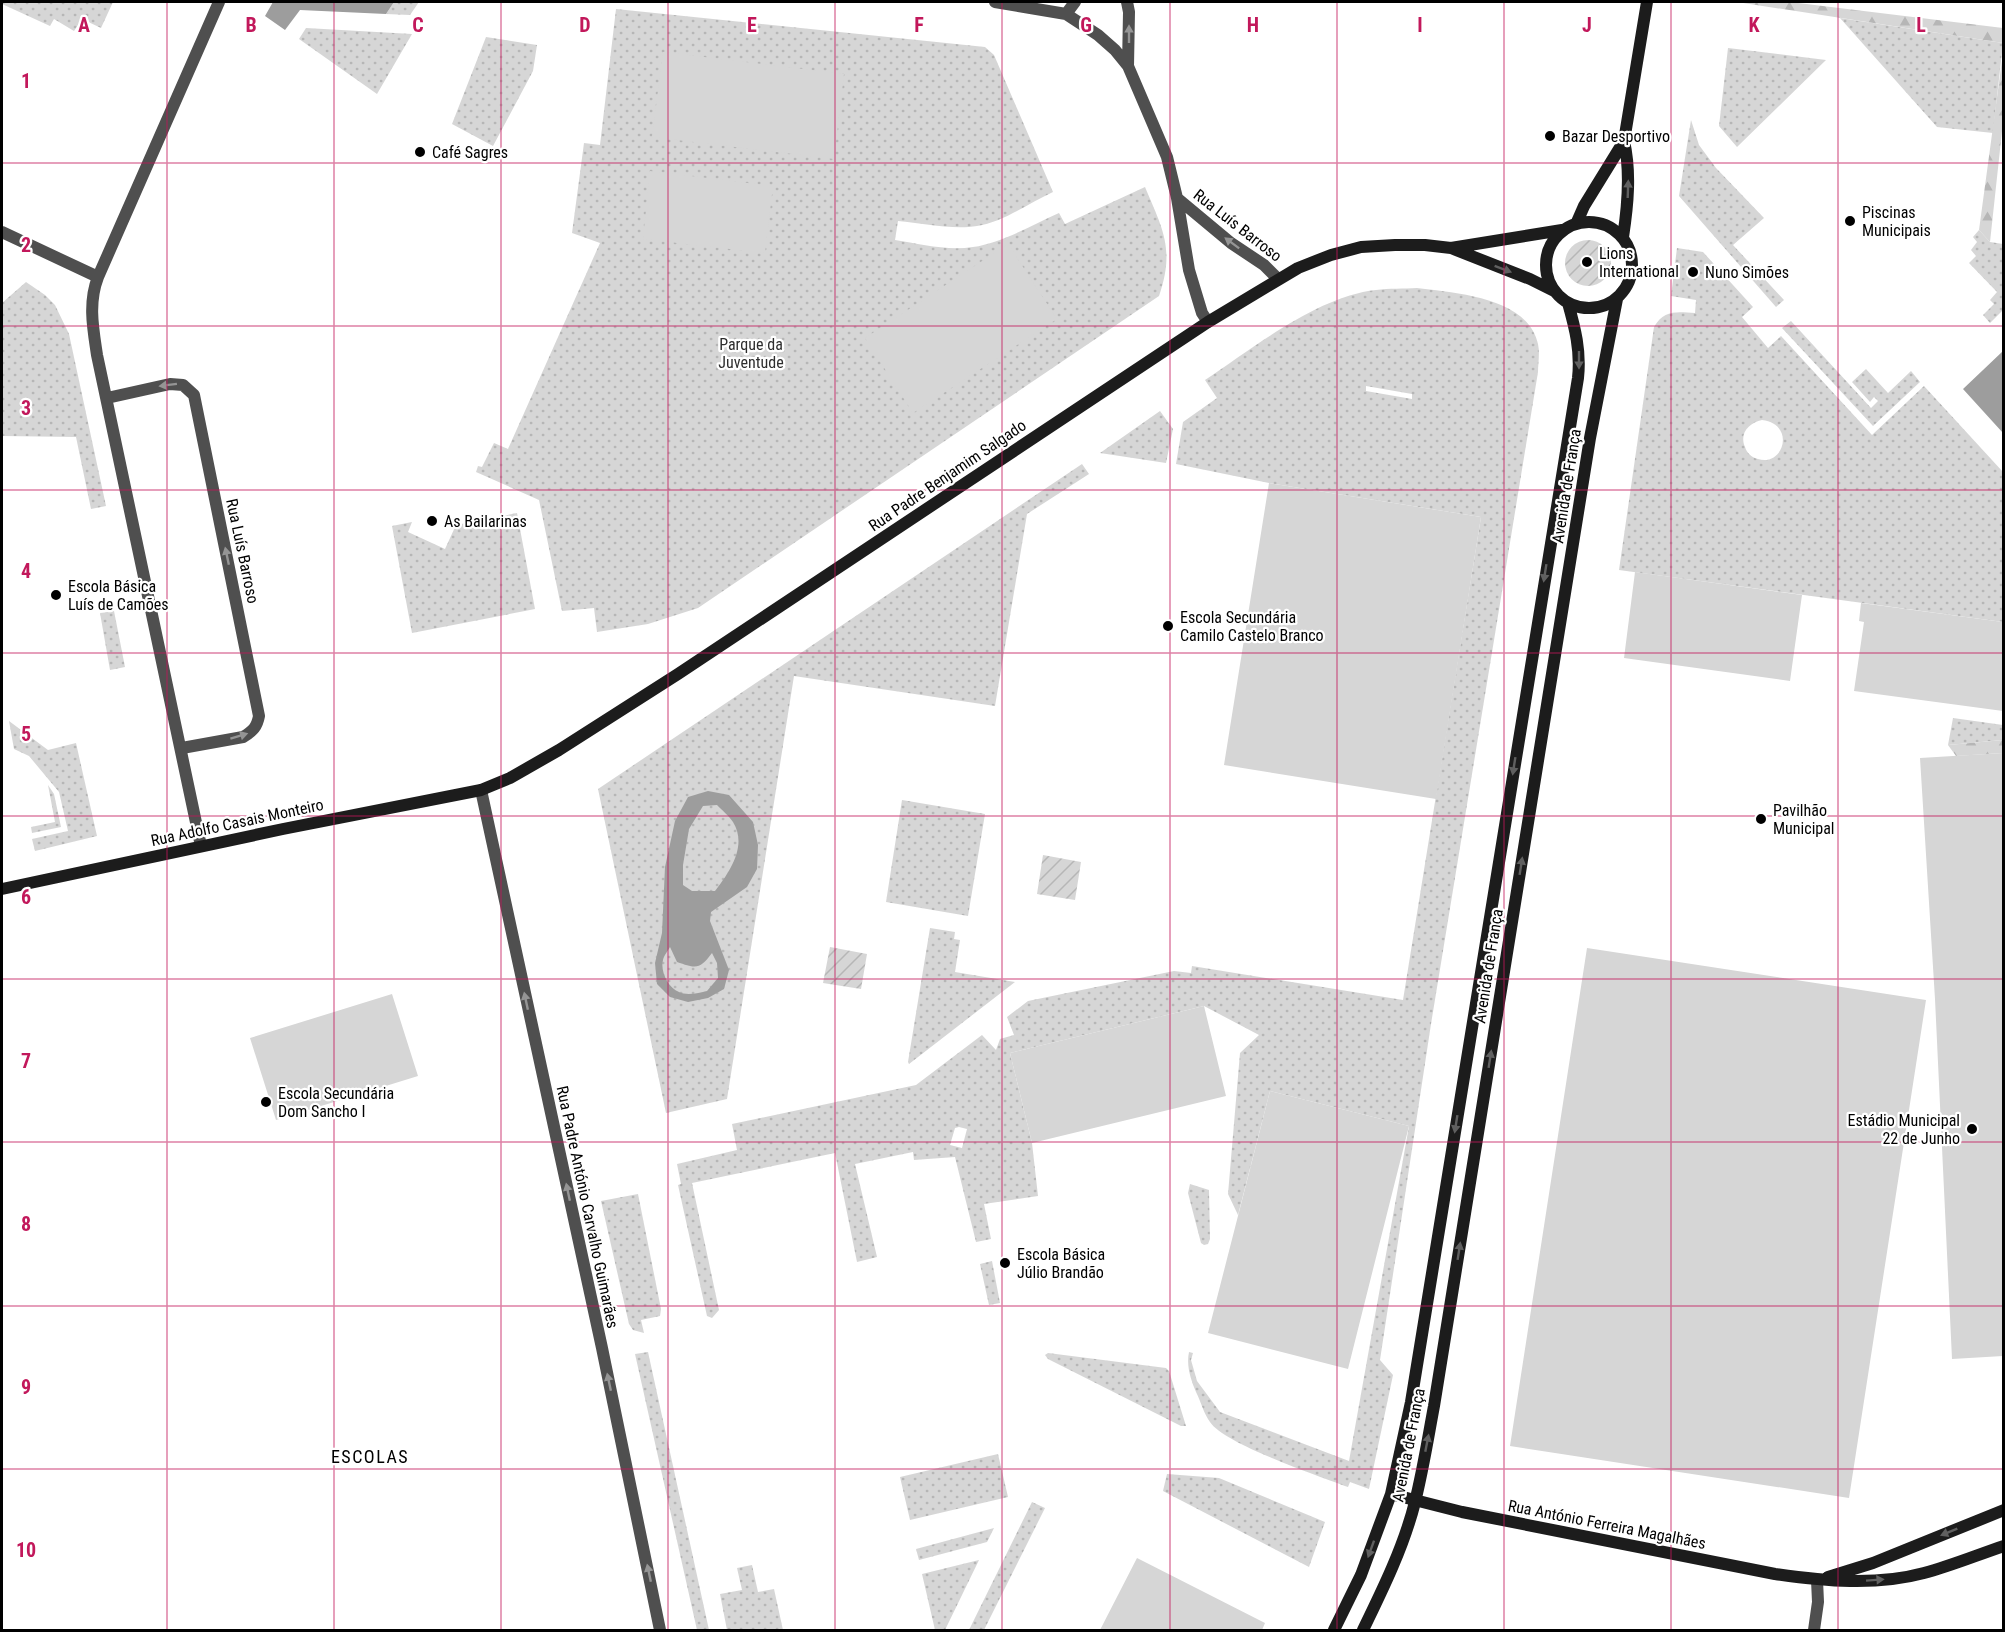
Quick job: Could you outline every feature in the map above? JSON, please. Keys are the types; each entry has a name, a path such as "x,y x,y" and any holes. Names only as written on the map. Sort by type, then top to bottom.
{"main road":[{"path":"1577,222 1584,206 1624,141 1647,2"},
{"path":"1623,237 1627,214 1628,178 1628,158 1624,141"},
{"path":"1590,221 1614,228 1630,249 1633,263 1626,289 1617,299 1605,305 1593,308 1568,303 1555,292 1548,280 1547,253 1553,240 1562,230 1577,222 1590,221"},
{"name":"Rua Padre Benjamim Salgado","path":"481,790 510,778 559,750 715,651 1208,322 1298,268 1331,255 1361,248 1395,244 1451,248 1562,230"},
{"name":"Rua Padre Benjamim Salgado","path":"1451,248 1530,279 1555,292"},
{"name":"Avenida de França","path":"1363,1630 1385,1584 1416,1501 1438,1383 1598,393 1617,299"},
{"name":"Avenida de França","path":"1334,1630 1361,1575 1391,1494 1411,1402 1578,378 1580,358 1568,303"},
{"name":"Rua Adolfo Casais Monteiro","path":"2,889 201,846 481,790"},
{"name":"Rua António Ferreira Magalhães","path":"1391,1494 1473,1514 1775,1574 1817,1580 1874,1581 1923,1574 2004,1546"},
{"name":"Rua António Ferreira Magalhães","path":"1817,1580 1873,1563 2004,1510"}],"street":[{"path":"201,846 97,354 91,308 98,277 219,2"},
{"name":"Rua Luís Barroso","path":"995,2 1066,14 1098,34 1128,66 1167,157 1177,198 1189,270 1202,313 1208,322"},
{"path":"1066,14 1075,2"},
{"name":"Rua Luís Barroso","path":"1127,2 1130,12 1128,66"},
{"name":"Rua Luís Barroso","path":"1177,198 1231,243 1264,265 1278,279"},
{"path":"2,232 98,277"},
{"name":"Rua Luís Barroso","path":"107,398 170,384 183,385 194,395 259,716 252,732 243,737 182,748"},
{"name":"Rua Padre António Carvalho Guimarães","path":"481,790 598,1329 660,1630"},
{"path":"1814,1630 1818,1602 1817,1580"}],"green space":[{"path":"2,2 113,2 101,28 82,19 74,31 54,19 50,26"},
{"path":"394,2 419,2 410,15 386,14"},
{"path":"1737,2 1790,2 2003,28 2003,43"},
{"name":"Parque da Juventude","path":"616,9 985,47 994,55 1053,192 1006,216 977,226 948,227 898,221 895,240 953,248 984,245 1006,238 1059,213 1065,224 1145,187 1162,228 1166,265 1159,296 698,608 648,624 597,632 594,608 562,611 539,500 476,472 478,466 482,467 494,443 508,449 600,243 572,233 584,143 600,145"},
{"path":"1840,18 2003,43 1993,133 1937,127"},
{"path":"306,28 412,34 377,94 299,39"},
{"path":"486,37 537,45 533,71 493,146 452,124"},
{"path":"1728,48 1826,60 1737,147 1719,126"},
{"path":"663,52 844,74 834,159 652,137"},
{"path":"2003,53 2003,122 1990,242 1979,230"},
{"path":"1691,120 1699,145 1716,168 1764,218 1733,245 1784,300 1776,307 1679,196"},
{"path":"650,171 773,186 765,253 643,239"},
{"path":"1979,230 1990,242 2003,244 2003,310 1990,323 1983,315 1994,304 1990,300 1997,292 1969,263 1976,256 1971,250 1977,242 1973,237"},
{"path":"1588,240 1604,247 1611,263 1604,279 1588,286 1572,279 1565,263 1572,247"},
{"path":"1008,244 1057,319 913,413 865,338"},
{"path":"1677,248 1703,252 1753,307 1742,317 1768,348 1781,336 1872,435 1924,386 2003,472 2003,622 1619,570 1654,327 1667,314 1695,313 1696,300 1671,296","holes":["1762,420 1773,423 1783,436 1780,451 1767,460 1753,457 1743,442 1746,429"]},
{"path":"26,282 55,305 69,334 106,506 91,509 76,437 2,436 2,303"},
{"path":"1417,288 1488,300 1505,307 1520,316 1531,328 1538,344 1539,358 1431,1024 1380,1360 1393,1375 1369,1489 1350,1482 1348,1487 1295,1467 1233,1440 1219,1431 1208,1419 1196,1392 1188,1357 1189,1352 1193,1353 1191,1360 1197,1381 1220,1412 1349,1461 1409,1126 1270,1091 1238,1215 1228,1194 1240,1053 1259,1035 1204,1006 1010,1053 1032,1143 1038,1196 984,1204 991,1239 976,1242 955,1157 914,1160 913,1152 855,1164 877,1257 857,1262 835,1153 692,1183 719,1310 712,1318 707,1316 678,1185 681,1184 677,1164 737,1150 732,1124 916,1085 982,1035 996,1050 1000,1039 1014,1035 1007,1017 1028,1001 1174,971 1191,973 1192,966 1403,1000 1481,517 1269,483 1176,464 1183,422 1217,398 1205,380 1287,325 1332,302 1354,294 1376,290","holes":["1366,386 1412,394 1412,399 1366,391","955,1128 967,1129 962,1148 950,1145"]},
{"path":"1791,321 1871,408 1878,401 1874,397 1870,402 1852,382 1866,369 1888,393 1911,371 1920,382 1873,426 1782,328"},
{"path":"1160,411 1173,429 1166,463 1100,453"},
{"path":"1082,464 1089,474 1027,514 995,706 794,676 727,1099 666,1113 598,789"},
{"path":"1269,483 1481,517 1436,799 1224,765"},
{"path":"517,513 535,609 412,633 392,526 412,522 408,532 445,549 456,525"},
{"path":"1635,572 1802,595 1790,681 1624,658"},
{"path":"1861,603 2003,622 2003,711 1854,691 1864,622 1859,621"},
{"path":"114,611 125,667 110,670 100,613"},
{"path":"1953,718 2003,725 2003,740 1948,745"},
{"path":"9,721 48,750 76,743 97,836 35,851 32,839 68,831 59,792 29,756 14,749"},
{"path":"2003,740 2003,753 1956,756 1948,745"},
{"name":"Estádio Municipal 22 de Junho","path":"2003,753 2003,1356 1952,1359 1935,999 1920,758"},
{"path":"48,785 54,794 61,827 32,833 31,827 55,822"},
{"path":"902,800 985,814 968,916 886,902"},
{"path":"1043,855 1081,862 1075,900 1037,894"},
{"path":"930,928 955,932 954,939 960,940 955,972 1015,982 909,1064 908,1062"},
{"path":"830,947 867,954 861,989 823,983"},
{"path":"1587,948 1926,1000 1849,1498 1510,1446"},
{"path":"392,994 418,1076 276,1120 250,1038"},
{"path":"1204,1006 1226,1096 1032,1143 1010,1053"},
{"path":"1270,1091 1409,1126 1348,1369 1208,1333"},
{"path":"1190,1184 1209,1190 1210,1239 1208,1244 1201,1243 1188,1193"},
{"path":"638,1194 661,1309 660,1316 641,1320 644,1333 633,1330 629,1324 601,1201"},
{"path":"992,1261 1000,1303 989,1305 980,1264"},
{"path":"648,1352 709,1630 697,1630 635,1354"},
{"path":"1048,1353 1166,1368 1169,1371 1186,1426 1181,1426 1048,1359 1045,1355"},
{"path":"998,1454 1008,1497 910,1520 900,1477"},
{"path":"1167,1474 1219,1478 1325,1522 1309,1567 1163,1491"},
{"path":"1032,1502 1045,1508 984,1630 969,1630"},
{"path":"994,1528 987,1542 919,1560 916,1549"},
{"path":"1137,1558 1265,1623 1262,1630 1100,1630"},
{"path":"979,1560 945,1630 935,1630 922,1574"},
{"path":"752,1565 758,1592 774,1589 783,1630 727,1630 720,1594 742,1590 737,1568"}],"shaded area":[{"path":"273,2 394,2 386,14 300,10 285,30 265,16"},
{"path":"2003,351 2003,433 1963,389"},
{"path":"708,791 729,795 753,822 758,845 757,869 747,887 711,912 710,921 729,970 724,989 708,998 688,1002 670,997 657,984 655,963 662,933 665,867 675,821 688,797","holes":["717,805 733,822 737,831 738,850 731,868 715,891 692,891 683,885 683,865 689,829 703,806","670,947 677,962 689,966 701,965 712,953 717,963 718,978 707,991 686,994 671,987 662,964"]}],"place":[{"name":"Bazar Desportivo","path":"1550,136"},
{"name":"Café Sagres","path":"420,152"},
{"name":"Piscinas Municipais","path":"1850,221"},
{"name":"Lions International","path":"1587,262"},
{"name":"Nuno Simões","path":"1693,272"},
{"name":"As Bailarinas","path":"432,521"},
{"name":"Escola Básica Luís de Camões","path":"56,595"},
{"name":"Escola Secundária Camilo Castelo Branco","path":"1168,626"},
{"name":"Pavilhão Municipal","path":"1761,819"},
{"name":"Escola Secundária Dom Sancho I","path":"266,1102"},
{"name":"Estádio Municipal 22 de Junho","path":"1972,1129"},
{"name":"Escola Básica Júlio Brandão","path":"1005,1263"}],"district":[{"name":"ESCOLAS","path":"370,1457"}]}
